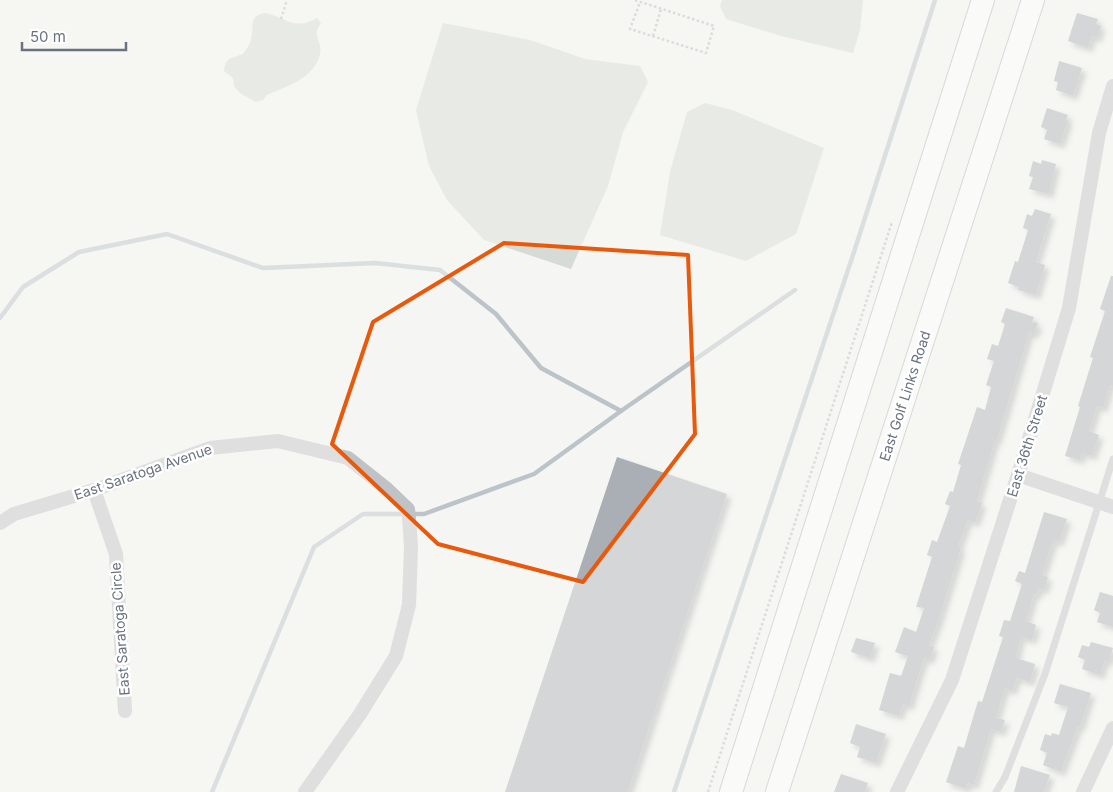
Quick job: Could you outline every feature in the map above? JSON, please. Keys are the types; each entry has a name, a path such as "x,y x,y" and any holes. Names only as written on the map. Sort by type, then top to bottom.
{"main road":[{"path":"731,792 983,0"},
{"name":"East Golf Links Road","path":"777,792 1034,0"}],"street":[{"name":"East 36th Street","path":"897,792 952,680 1018,475 1069,308 1099,133 1113,86"},
{"name":"East Saratoga Avenue","path":"0,523 14,514 94,490 210,448 278,441 348,458 387,489 408,509 411,546 409,605 396,656 360,714 305,792"},
{"path":"1018,475 1113,507"},
{"name":"East Saratoga Circle","path":"94,490 116,554 126,711"},
{"path":"1083,792 1113,728"}],"lane":[{"path":"996,792 1004,777 1045,674 1113,459"}],"path":[{"path":"281,19 287,0"},
{"path":"634,0 714,26 706,53 630,28 640,2"},
{"path":"652,36 661,9"},
{"path":"708,792 892,222"}],"highlighted area":[{"path":"504,243 688,255 695,434 583,582 438,544 332,444 373,322"}],"shaded area":[{"path":"722,0 863,0 860,30 853,53 781,36 726,19 720,6"},
{"path":"266,13 296,23 309,22 317,18 321,23 317,32 320,53 314,67 303,78 256,102 240,93 234,86 233,78 224,71 228,60 243,54 249,45 253,22 256,16"},
{"path":"443,23 530,40 585,59 640,66 648,82 623,132 608,186 571,269 484,240 447,200 429,166 416,110"},
{"path":"705,103 732,110 824,148 796,234 746,261 660,235 670,172 687,112"}],"building":[{"path":"1077,13 1098,19 1096,24 1101,26 1097,38 1092,36 1088,48 1068,41"},
{"path":"1059,61 1082,68 1073,96 1056,90 1058,82 1054,81"},
{"path":"1047,108 1068,115 1066,120 1068,121 1060,144 1044,139 1047,130 1041,127"},
{"path":"1042,160 1056,164 1049,194 1029,189 1033,177 1029,176 1033,161 1041,164"},
{"path":"1035,209 1051,214 1036,262 1045,265 1036,295 1018,290 1019,287 1008,283 1015,261 1018,262 1028,230 1023,228 1027,214 1032,216"},
{"path":"1111,276 1113,276 1113,386 1110,385 1103,408 1097,406 1089,431 1099,435 1092,456 1082,453 1080,460 1065,456 1093,358 1090,357 1105,311 1100,309"},
{"path":"1006,308 1034,317 1032,322 1038,323 1034,334 1029,333 997,440 995,440 977,501 982,503 975,523 968,520 958,547 961,548 929,645 934,647 929,660 924,658 909,706 903,704 899,716 879,710 890,673 901,676 908,656 895,652 904,627 916,632 924,608 916,607 932,557 927,555 932,540 937,542 950,506 945,504 950,491 953,492 961,465 958,464 977,407 985,410 991,387 986,385 994,361 987,359 992,344 998,346 1005,324 1001,322"},
{"path":"617,457 727,494 628,792 505,792"},
{"path":"1044,512 1067,519 1059,542 1054,540 1051,547 1042,575 1048,577 1044,590 1039,588 1037,595 1034,594 1026,621 1036,625 1032,640 1021,637 1016,658 1035,664 1030,682 1017,678 1012,691 1005,688 996,718 1005,720 1001,732 991,729 974,785 968,783 966,789 946,782 958,746 964,748 978,701 982,702 1003,637 999,636 1004,620 1010,621 1022,584 1015,581 1019,571 1025,573"},
{"path":"1100,592 1113,596 1113,627 1097,622 1100,613 1094,610"},
{"path":"856,638 875,643 870,658 851,652"},
{"path":"1091,642 1113,648 1108,663 1105,660 1100,675 1082,669 1085,660 1078,657 1082,645 1089,647"},
{"path":"1060,684 1091,693 1080,727 1078,726 1061,772 1043,765 1047,753 1040,750 1045,734 1051,736 1052,733 1059,735 1068,707 1054,703"},
{"path":"856,724 886,734 876,763 857,757 860,747 850,743"},
{"path":"1021,766 1050,775 1044,792 1014,792"},
{"path":"841,774 868,783 865,792 834,792"}],"waterway":[{"path":"674,792 854,252 935,0"},
{"path":"0,318 23,287 79,252 167,234 263,268 375,263 440,270 496,314 541,368 621,411 795,290"},
{"path":"212,792 314,547 363,514 424,514 534,474 621,411"}]}
